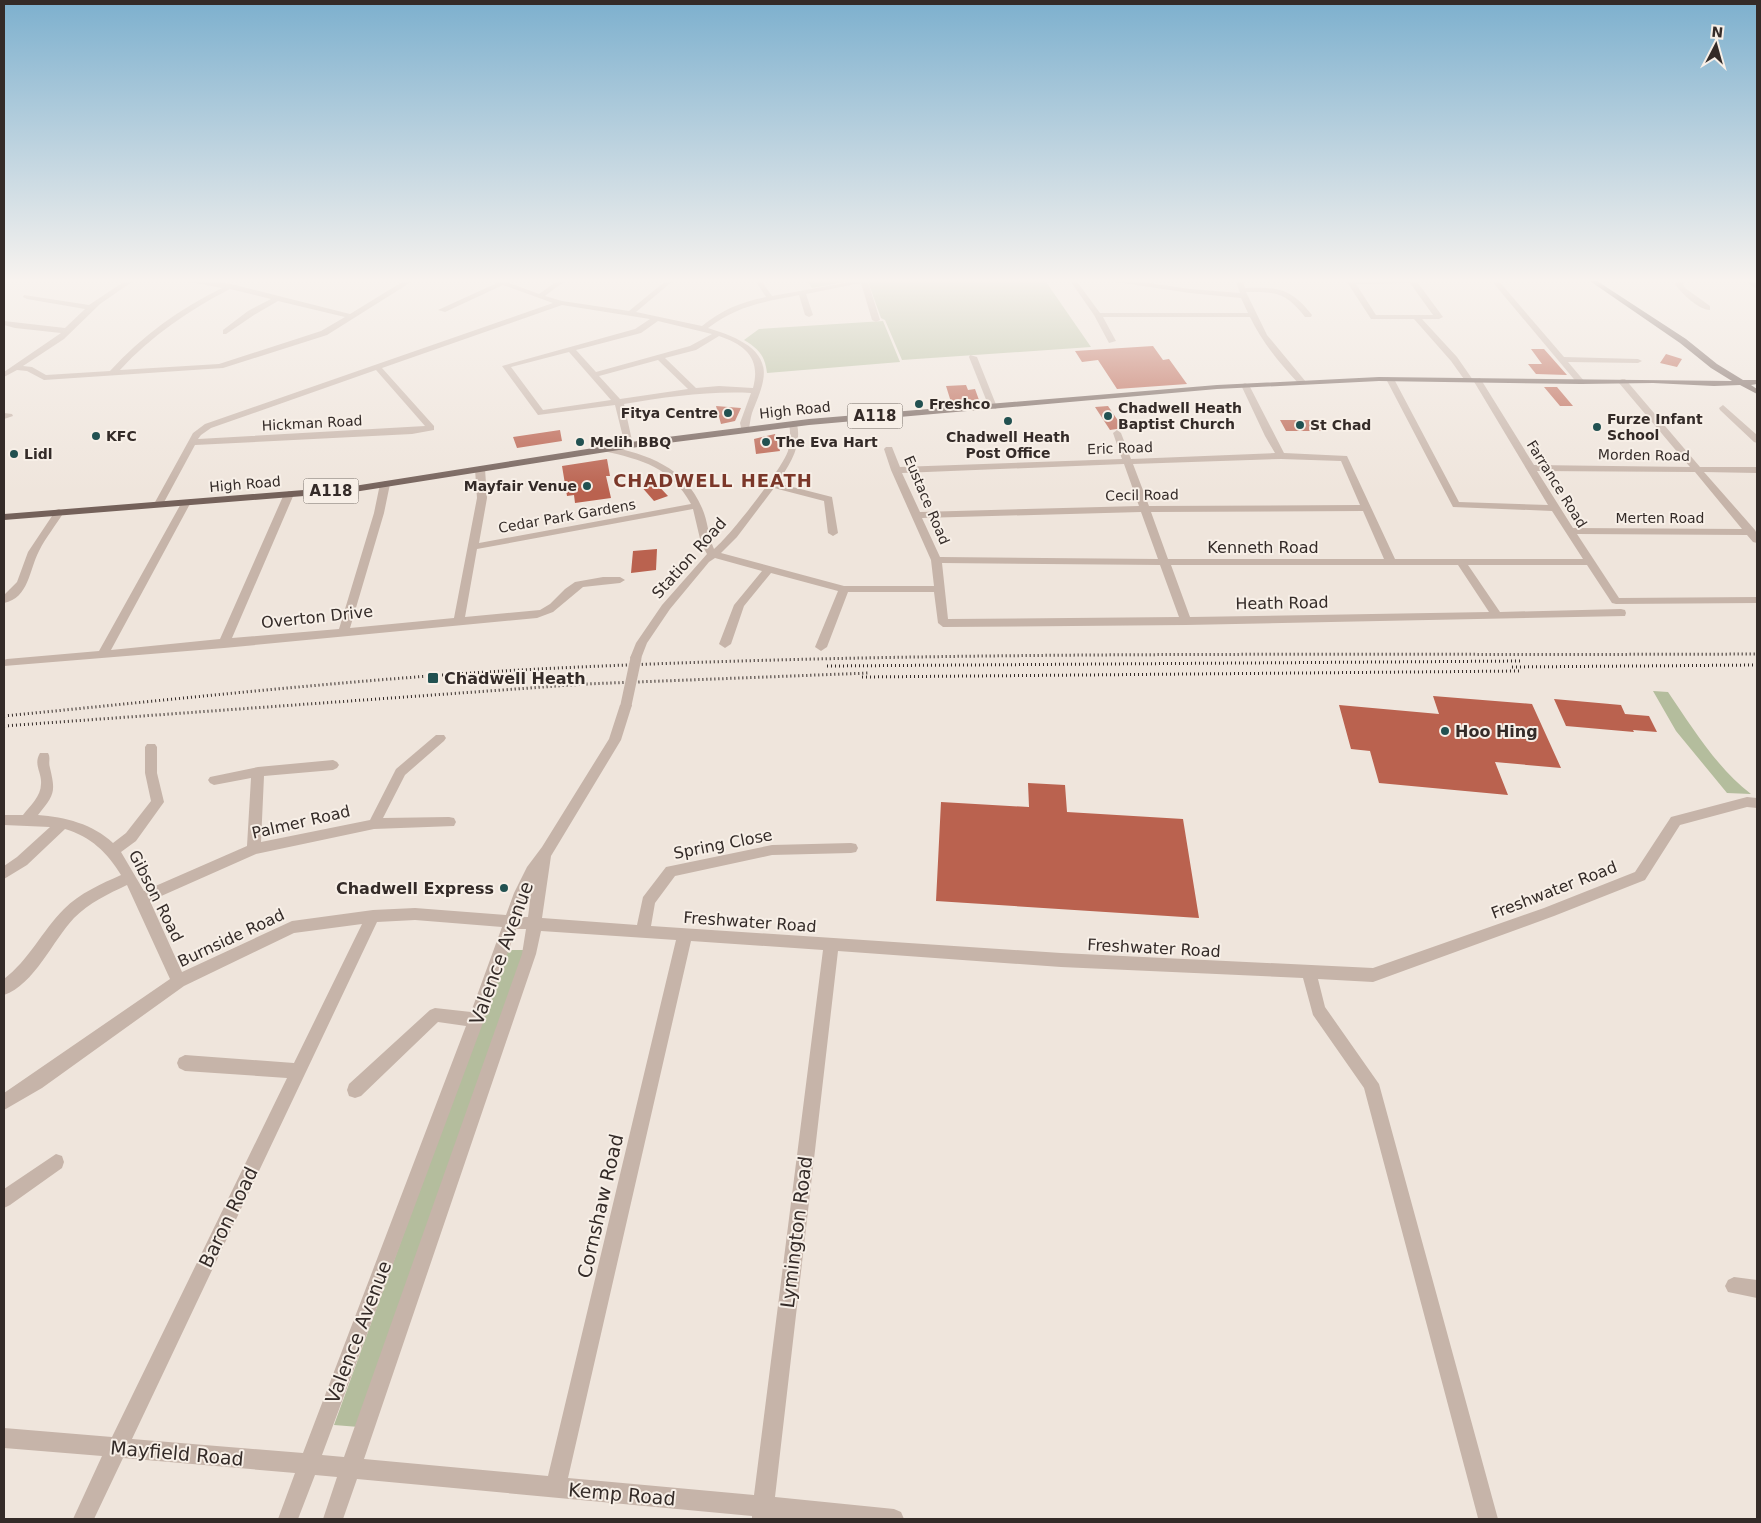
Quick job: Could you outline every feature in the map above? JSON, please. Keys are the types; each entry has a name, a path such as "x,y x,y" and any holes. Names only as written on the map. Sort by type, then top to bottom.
{"main road":[{"path":"1694,350 1714,366 1734,378 1744,380"},
{"path":"1697,350 1744,380 1757,392"},
{"name":"High Road","path":"1653,381 1734,378"},
{"name":"High Road","path":"4,517 288,494 385,484 608,449 628,441 644,443 793,424 1245,385 1390,379 1581,382 1756,381"}],"street":[{"path":"4,375 40,350"},
{"path":"112,374 134,350"},
{"path":"16,367 29,369 44,378 112,374 220,366 270,350"},
{"path":"159,504 194,442 197,433 208,426 426,350"},
{"path":"564,350 506,366 541,413 719,389 757,391"},
{"path":"573,350 621,406 628,441"},
{"path":"594,375 682,350"},
{"path":"745,430 745,423 757,391 760,375 759,362 750,350"},
{"path":"1274,350 1302,382"},
{"name":"Farrance Road","path":"1447,350 1473,380 1616,601 1757,600"},
{"path":"1553,350 1581,382"},
{"path":"660,357 694,392"},
{"path":"973,357 993,407"},
{"path":"1561,359 1638,361"},
{"name":"Hickman Road","path":"194,442 412,431 431,428 377,367"},
{"path":"1390,379 1456,505 1555,508"},
{"path":"1622,381 1754,536"},
{"path":"1245,385 1269,436 1281,456"},
{"path":"1723,408 1757,440"},
{"name":"Station Road","path":"547,851 615,740 626,705 636,658 642,643 666,607 691,575 727,541 771,484 791,454 795,433 793,424"},
{"path":"1117,433 1186,621"},
{"path":"644,443 643,449 650,459 676,477 696,506 704,538 712,554 844,588 938,588"},
{"path":"608,449 650,459"},
{"name":"Eustace Road","path":"889,449 896,470 936,560 943,622"},
{"name":"Eric Road","path":"896,470 1281,456 1344,458 1368,508"},
{"name":"Morden Road","path":"1530,468 1757,470"},
{"path":"460,620 482,498 480,469"},
{"path":"344,630 379,513 385,484"},
{"path":"771,484 829,499 833,533"},
{"path":"224,644 288,494"},
{"path":"103,654 186,502"},
{"name":"Cedar Park Gardens","path":"473,547 696,506"},
{"path":"1368,508 1392,562"},
{"name":"Cecil Road","path":"917,515 1146,509 1368,508"},
{"path":"4,600 20,588 27,573 32,554 59,512"},
{"name":"Merten Road","path":"1570,531 1754,536"},
{"path":"704,538 727,541"},
{"name":"Kenneth Road","path":"936,560 1590,562"},
{"path":"1460,561 1496,614"},
{"path":"725,644 739,604 769,569"},
{"name":"Overton Drive","path":"7,663 547,612 557,606 577,586 620,580"},
{"path":"821,647 844,588"},
{"name":"Heath Road","path":"943,622 1186,621 1496,614 1621,614"},
{"path":"374,824 400,772 440,738"},
{"path":"113,851 131,837 158,802 151,773 151,747"},
{"path":"27,819 47,792 48,780 42,768 44,756"},
{"path":"214,780 258,772 333,765"},
{"path":"254,849 258,772"},
{"name":"Freshwater Road","path":"510,922 1147,966 1373,975 1549,912 1640,876 1676,820 1752,803"},
{"name":"Gibson Road","path":"4,820 27,819 62,824 84,830 100,839 113,851 140,899 179,981"},
{"name":"Palmer Road","path":"140,899 254,849 374,824 449,822"},
{"path":"4,873 22,862 62,824"},
{"name":"Spring Close","path":"643,932 648,901 671,871 772,850 851,848"},
{"name":"Valence Avenue","path":"288,1519 476,1020 510,922 526,881 547,851"},
{"name":"Valence Avenue","path":"333,1519 529,954 536,924 539,881 547,851"},
{"path":"4,988 32,964 64,918 83,901 128,878"},
{"name":"Burnside Road","path":"4,1102 36,1082 179,981 292,927 374,916 415,914 510,922"},
{"name":"Baron Road","path":"83,1519 374,916"},
{"name":"Cornshaw Road","path":"555,1488 685,935"},
{"name":"Lymington Road","path":"763,1513 831,945"},
{"path":"1308,973 1318,1010 1371,1084 1488,1518"},
{"path":"355,1090 435,1015 476,1020"},
{"path":"185,1063 298,1071"},
{"path":"4,1198 56,1162"},
{"path":"1734,1286 1757,1289"},
{"name":"Mayfield Road","path":"4,1438 350,1468"},
{"name":"Kemp Road","path":"350,1468 555,1488 763,1513 894,1519"}],"green space":[{"path":"757,350 895,350 900,362 767,373 765,362"},
{"path":"898,350 1046,350 902,360"},
{"path":"1653,691 1668,692 1716,759 1751,794 1727,793 1676,731"},
{"path":"507,950 525,950 359,1427 334,1425"}],"building":[{"path":"1156,350 1163,360 1169,359 1187,384 1117,389 1098,360 1082,362 1075,351"},
{"path":"1532,350 1545,350 1567,375 1536,374 1528,364 1542,364"},
{"path":"1666,354 1682,359 1677,367 1660,363"},
{"path":"966,385 968,390 975,389 979,400 951,402 946,386"},
{"path":"1544,387 1557,387 1573,406 1560,406"},
{"name":"Fitya Centre","path":"716,406 741,408 735,421 721,424"},
{"name":"Chadwell Heath Baptist Church","path":"1108,406 1123,428 1110,430 1095,407"},
{"name":"St Chad","path":"1280,420 1316,420 1321,431 1286,431"},
{"path":"560,430 562,441 517,448 513,437"},
{"name":"The Eva Hart","path":"775,434 780,451 756,454 754,439"},
{"name":"Mayfair Venue","path":"607,459 610,476 606,476 611,498 575,503 574,495 567,496 562,466"},
{"path":"653,480 668,496 654,501 640,485"},
{"path":"657,549 656,570 631,573 633,551"},
{"name":"Hoo Hing","path":"1433,696 1532,704 1561,768 1495,762 1508,795 1379,783 1370,751 1351,749 1339,705 1439,714"},
{"path":"1554,699 1621,705 1625,714 1649,716 1657,732 1633,730 1634,732 1566,726"},
{"path":"1028,783 1065,785 1067,812 1183,819 1199,918 936,901 941,802 1029,807"}],"railway":[{"path":"4,716 419,677 558,668 708,662 1007,656 1757,654"},
{"path":"827,666 1522,661"},
{"path":"1512,667 1757,665"},
{"path":"862,677 1520,671"},
{"path":"4,726 585,684 869,673"}],"place":[{"name":"Freshco","path":"919,404"},
{"name":"Fitya Centre","path":"728,413"},
{"name":"Chadwell Heath Baptist Church","path":"1108,416"},
{"name":"Chadwell Heath Post Office","path":"1008,421"},
{"name":"St Chad","path":"1300,425"},
{"name":"Furze Infant School","path":"1597,427"},
{"name":"KFC","path":"96,436"},
{"name":"Melih BBQ","path":"580,442"},
{"name":"The Eva Hart","path":"766,442"},
{"name":"Lidl","path":"14,454"},
{"name":"Mayfair Venue","path":"587,486"},
{"name":"Chadwell Heath","path":"433,678"},
{"name":"Hoo Hing","path":"1445,731"},
{"name":"Chadwell Express","path":"504,888"}],"district":[{"name":"CHADWELL HEATH","path":"713,480"}]}
